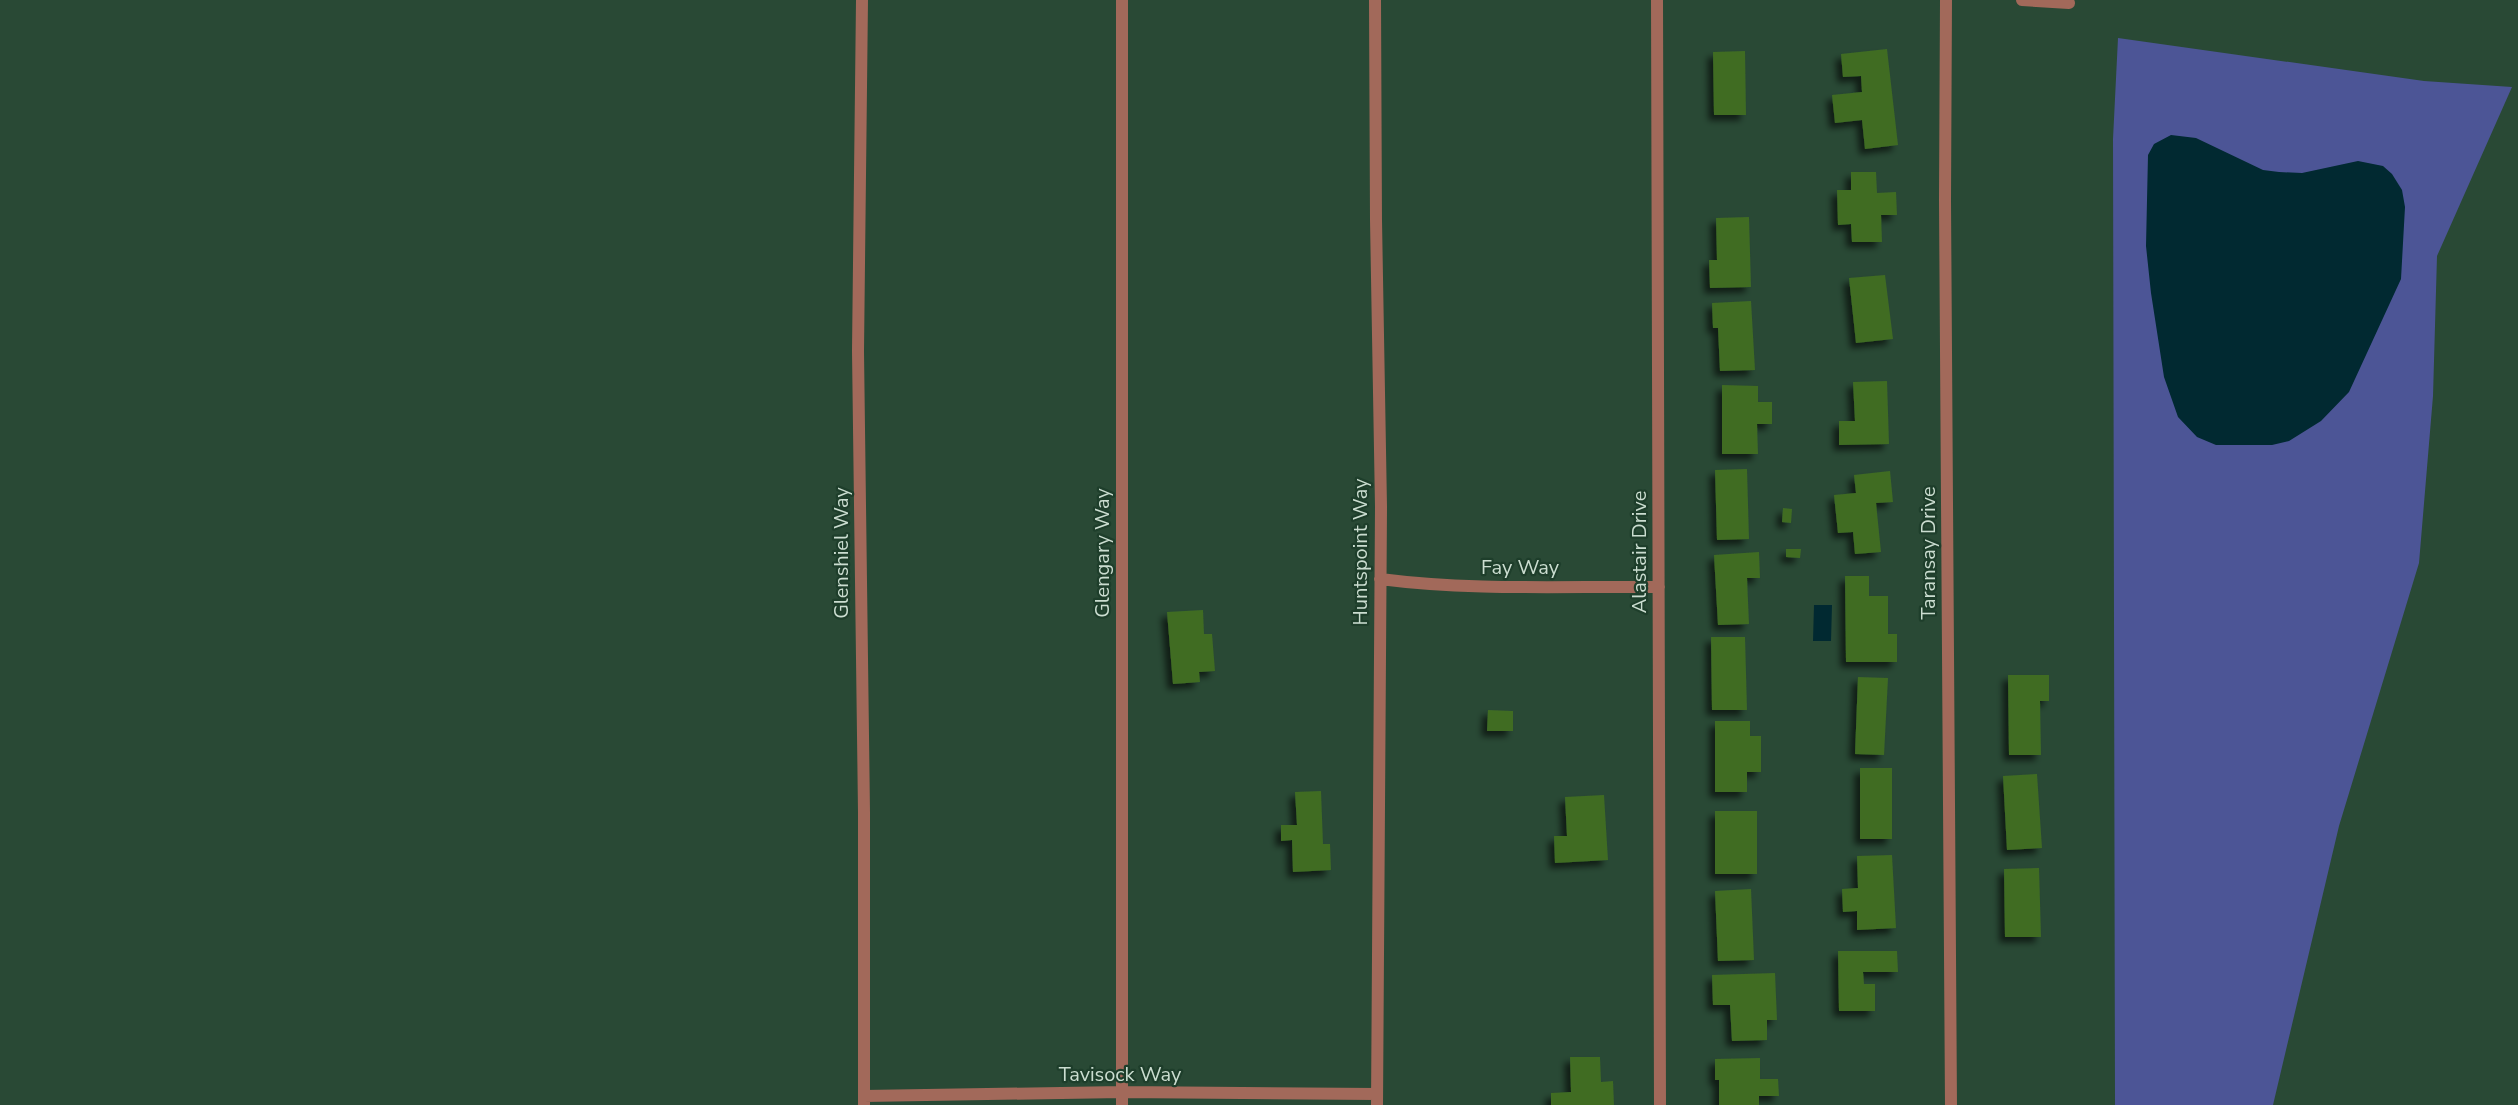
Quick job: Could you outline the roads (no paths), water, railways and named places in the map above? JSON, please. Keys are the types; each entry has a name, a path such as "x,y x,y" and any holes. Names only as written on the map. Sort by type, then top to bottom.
{"street":[{"name":"Glenshiel Way","path":"862,0 858,351 864,812 864,1101"},
{"name":"Glengary Way","path":"1122,0 1122,1099"},
{"name":"Huntspoint Way","path":"1375,0 1380,579 1377,1100"},
{"name":"Alastair Drive","path":"1657,0 1659,586 1657,784 1660,1105"},
{"name":"Taransay Drive","path":"1946,0 1945,201 1951,1105"},
{"path":"2022,0 2069,3"},
{"name":"Fay Way","path":"1380,579 1462,586 1659,586"},
{"name":"Tavisock Way","path":"864,1101 1377,1100"}]}
